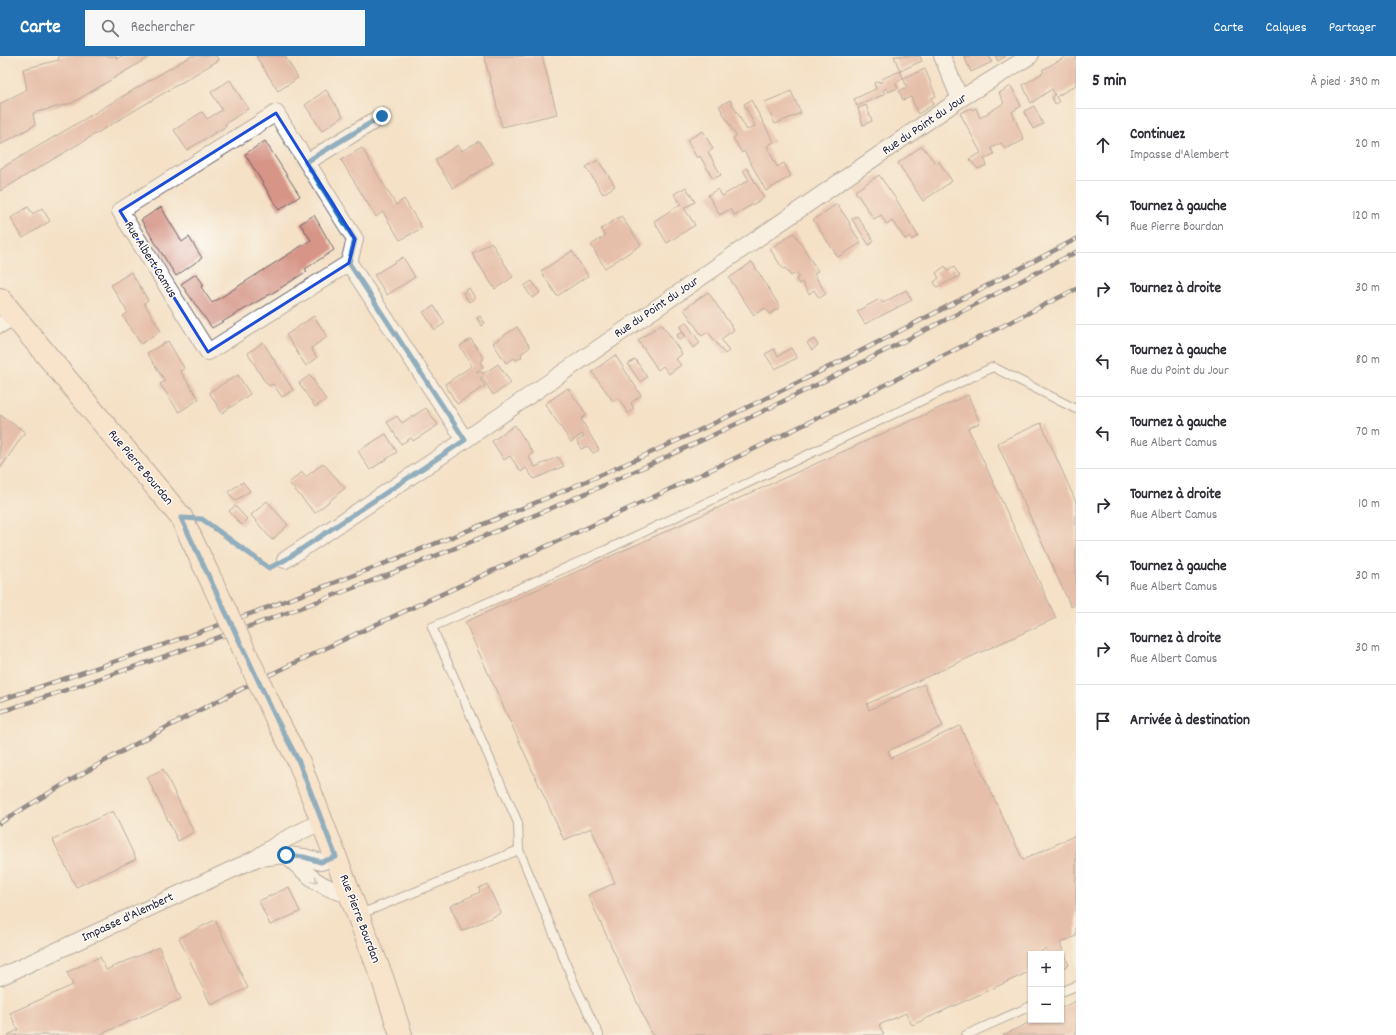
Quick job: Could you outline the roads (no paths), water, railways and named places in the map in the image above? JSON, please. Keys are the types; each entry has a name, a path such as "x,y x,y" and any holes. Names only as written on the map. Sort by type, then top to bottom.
{"street":[{"path":"942,56 960,99"},
{"name":"Rue du Point du Jour","path":"285,560 465,440 960,99 1030,56"},
{"name":"Rue Albert Camus","path":"276,113 355,240 349,263 208,352 120,211 276,113"},
{"path":"306,162 382,116"},
{"path":"349,263 465,440"},
{"name":"Rue Pierre Bourdan","path":"0,298 8,321 181,518 276,718 299,762 383,980 401,1035"},
{"name":"Impasse d'Alembert","path":"0,976 255,859 282,841 322,821"},
{"path":"286,855 301,870 325,888 334,892 349,894"},
{"name":"Impasse d'Alembert","path":"255,859 286,855 304,857 321,862 336,857"}],"lane":[{"path":"599,1035 575,985 519,850 518,823 432,626 606,550 993,367 1076,409"},
{"path":"357,915 519,850"},
{"path":"1064,991 1076,986"},
{"path":"966,1035 1028,1007"}],"railway":[{"path":"0,700 242,617 402,557 560,492 639,458 749,406 913,324 1076,239"},
{"path":"0,712 244,628 406,568 486,536 699,442 808,389 1076,252"},
{"path":"0,823 75,778 150,736 227,696 305,658 735,458 1076,289"}]}
